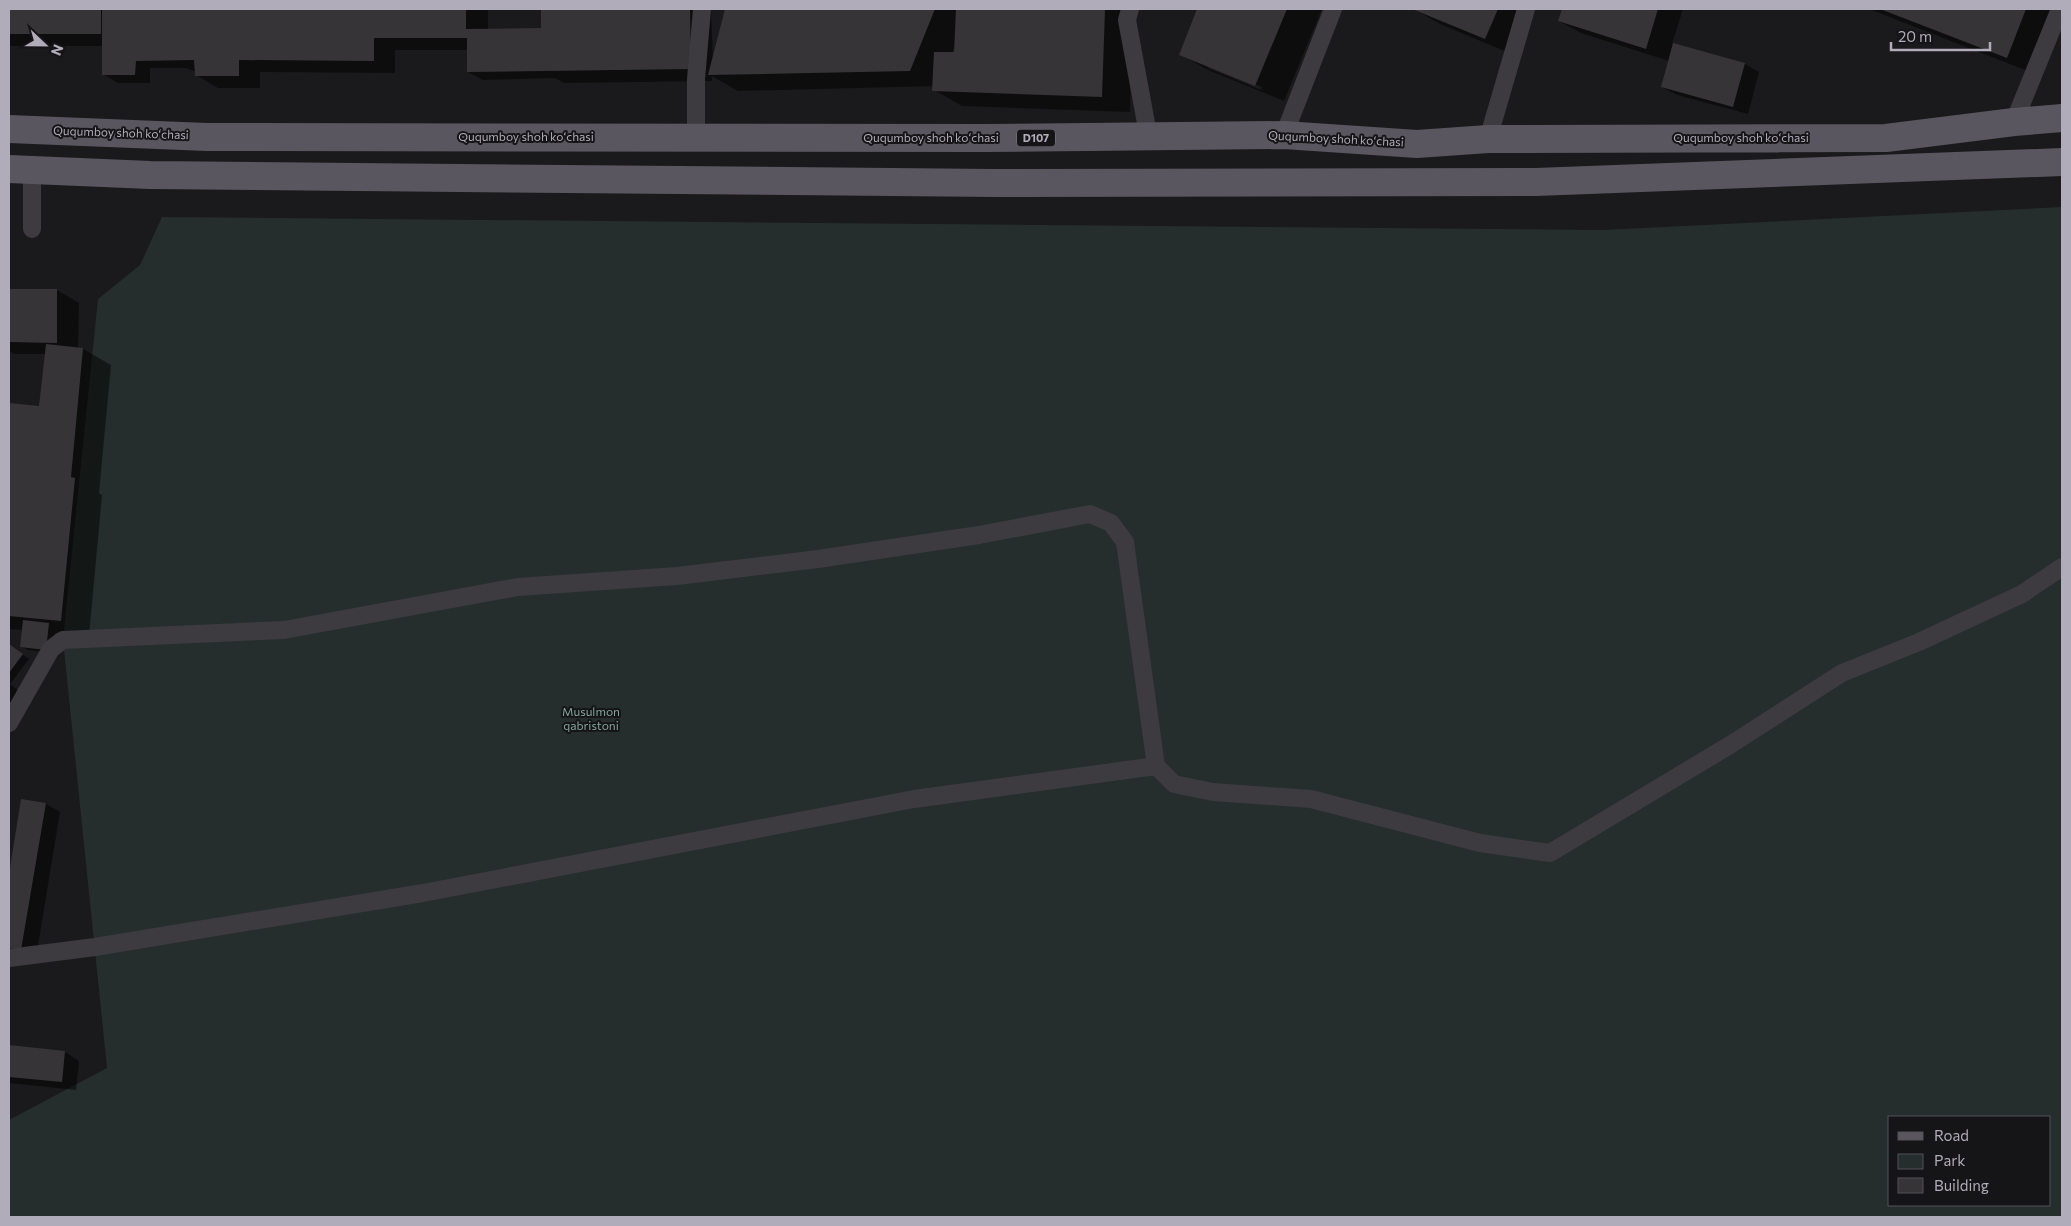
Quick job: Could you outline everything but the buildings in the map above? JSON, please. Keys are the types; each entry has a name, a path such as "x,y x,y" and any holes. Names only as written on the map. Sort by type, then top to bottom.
{"main road":[{"name":"Ququmboy shoh koʻchasi","path":"9,129 207,137 985,138 1284,135 1417,144 1488,139 1886,138 2062,118"},
{"path":"20,170 150,175 975,183 1536,182 2062,162"}],"lane":[{"path":"696,138 696,79 702,9"},
{"path":"1130,9 1127,20 1146,123"},
{"path":"1284,135 1333,9"},
{"path":"1488,139 1526,9"},
{"path":"2014,122 2060,9"},
{"path":"20,170 32,229"},
{"path":"9,723 51,649 63,640 284,630 518,587 677,576 818,559 978,535 1090,514 1111,522 1125,542 1156,766 1174,784 1214,792 1311,799 1480,842 1550,853 1730,745 1842,673 1920,642 2013,598 2062,567"},
{"path":"9,958 105,946 424,893 914,799 1156,766"}],"green space":[{"name":"Musulmon qabristoni","path":"2062,207 2062,1217 9,1217 9,1120 107,1068 63,640 98,299 140,265 162,217 1603,230"}]}
